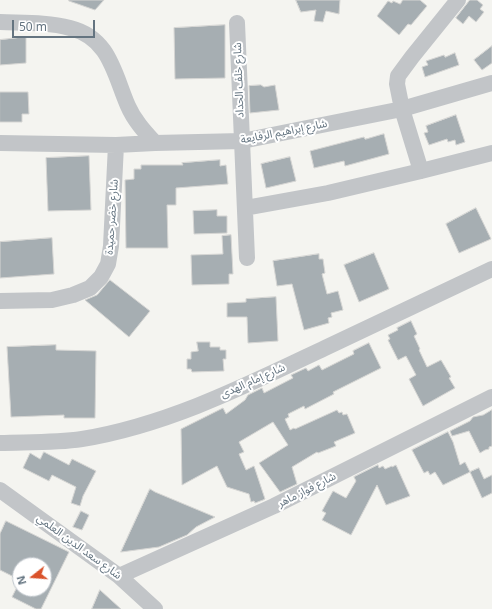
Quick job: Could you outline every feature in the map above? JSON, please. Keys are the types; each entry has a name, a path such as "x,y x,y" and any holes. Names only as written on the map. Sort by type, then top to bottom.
{"street":[{"path":"421,171 402,109 397,84 398,76 458,0"},
{"path":"0,22 48,24 72,29 92,38 103,49 114,68 128,106 139,125 155,143"},
{"name":"شارع خلف الحداد","path":"237,23 247,258"},
{"name":"شارع إبراهيم الرفايعة","path":"0,143 116,145 242,141 402,109 492,84"},
{"name":"شارع خضر حميدة","path":"0,301 52,300 73,295 90,288 101,277 108,264 111,246 116,145"},
{"path":"245,208 328,193 492,153"},
{"name":"شارع إمام الهدى","path":"0,444 82,439 138,426 170,416 241,388 492,270"},
{"name":"شارع فواز ماهر","path":"119,576 274,506 492,398"},
{"name":"شارع سعد الدين العلمي","path":"0,490 119,576 155,609"}],"building":[{"path":"69,0 104,0 95,10"},
{"path":"296,0 340,0 339,14 326,11 323,22 314,21 316,10 301,12"},
{"path":"403,0 420,0 427,6 411,25 408,24 399,35 377,16 388,1 392,3 393,1 400,4"},
{"path":"470,0 477,0 483,5 480,9 484,12 476,22 469,16 463,24 456,18"},
{"path":"225,25 225,78 175,79 174,28"},
{"path":"26,37 26,63 0,65 0,40"},
{"path":"492,46 492,63 482,70 474,60"},
{"path":"455,53 459,65 425,77 422,67 428,65 426,61"},
{"path":"261,85 264,87 275,85 279,110 250,113 249,86"},
{"path":"0,92 28,92 29,114 22,114 22,122 0,122"},
{"path":"456,115 465,142 456,145 455,140 448,142 447,139 429,145 424,133 428,132 426,126"},
{"path":"384,134 389,154 345,166 344,161 314,168 310,151 364,137 365,139"},
{"path":"89,156 91,210 48,211 46,158"},
{"path":"290,157 296,181 266,188 261,164"},
{"path":"220,160 220,166 226,165 228,184 176,188 176,205 167,205 168,248 126,248 125,180 134,179 134,169 141,169 141,165 183,165 182,163"},
{"path":"476,208 491,239 459,253 446,224"},
{"path":"217,210 217,216 227,216 227,233 194,234 193,211"},
{"path":"231,235 233,274 229,274 229,284 192,285 191,255 223,254 222,236"},
{"path":"52,238 54,274 0,278 0,242"},
{"path":"374,253 389,289 359,302 344,265"},
{"path":"319,254 319,259 323,259 325,273 322,274 327,294 338,291 343,310 331,313 332,317 328,318 329,323 304,330 292,284 277,286 273,261"},
{"path":"110,280 150,311 129,337 85,300 97,295"},
{"path":"276,297 278,341 248,343 247,317 227,317 227,303 246,302 246,299"},
{"path":"411,321 417,334 414,336 427,367 441,360 451,377 449,378 455,388 423,406 409,379 416,375 406,356 398,360 388,340 390,339 388,335 398,330 397,328"},
{"path":"197,342 210,342 210,347 220,347 220,350 226,350 226,359 223,359 224,371 192,372 191,369 187,369 187,359 191,359 191,352 198,351"},
{"path":"369,343 381,368 333,392 334,394 305,409 304,406 288,414 289,417 285,419 290,430 337,410 339,413 342,412 343,415 347,414 355,433 334,442 336,446 318,453 317,452 292,467 297,484 280,492 259,463 288,445 273,422 239,442 244,452 239,454 246,470 254,466 265,499 255,503 254,501 251,502 249,494 227,487 217,466 182,485 181,429 223,408 226,414 245,400 248,395 262,388 264,393 293,378 291,375 306,368 308,371 319,365 322,370 354,354 353,351"},
{"path":"56,345 56,350 96,351 95,418 64,418 64,415 11,417 7,347"},
{"path":"492,410 492,446 489,447 489,449 480,453 469,431 452,436 450,431 470,421 473,417 483,415"},
{"path":"448,432 453,442 460,465 465,462 470,472 443,485 435,472 430,475 428,471 424,473 412,450"},
{"path":"44,452 69,465 72,459 96,471 83,496 80,506 71,503 76,487 52,475 49,481 23,468 30,453 40,459"},
{"path":"378,465 379,468 383,466 385,469 396,465 410,496 386,505 377,485 351,535 322,520 326,513 322,511 333,491 346,498 356,481 354,477"},
{"path":"479,468 484,479 492,475 492,493 482,498 470,472"},
{"path":"150,489 215,517 196,527 187,535 159,547 121,552"},
{"path":"81,511 89,515 82,530 73,527"},
{"path":"6,521 69,552 52,587 52,557 12,557 12,576 0,570 0,534"},
{"path":"100,590 121,609 92,609"},
{"path":"12,597 47,597 41,609 36,609"}]}
